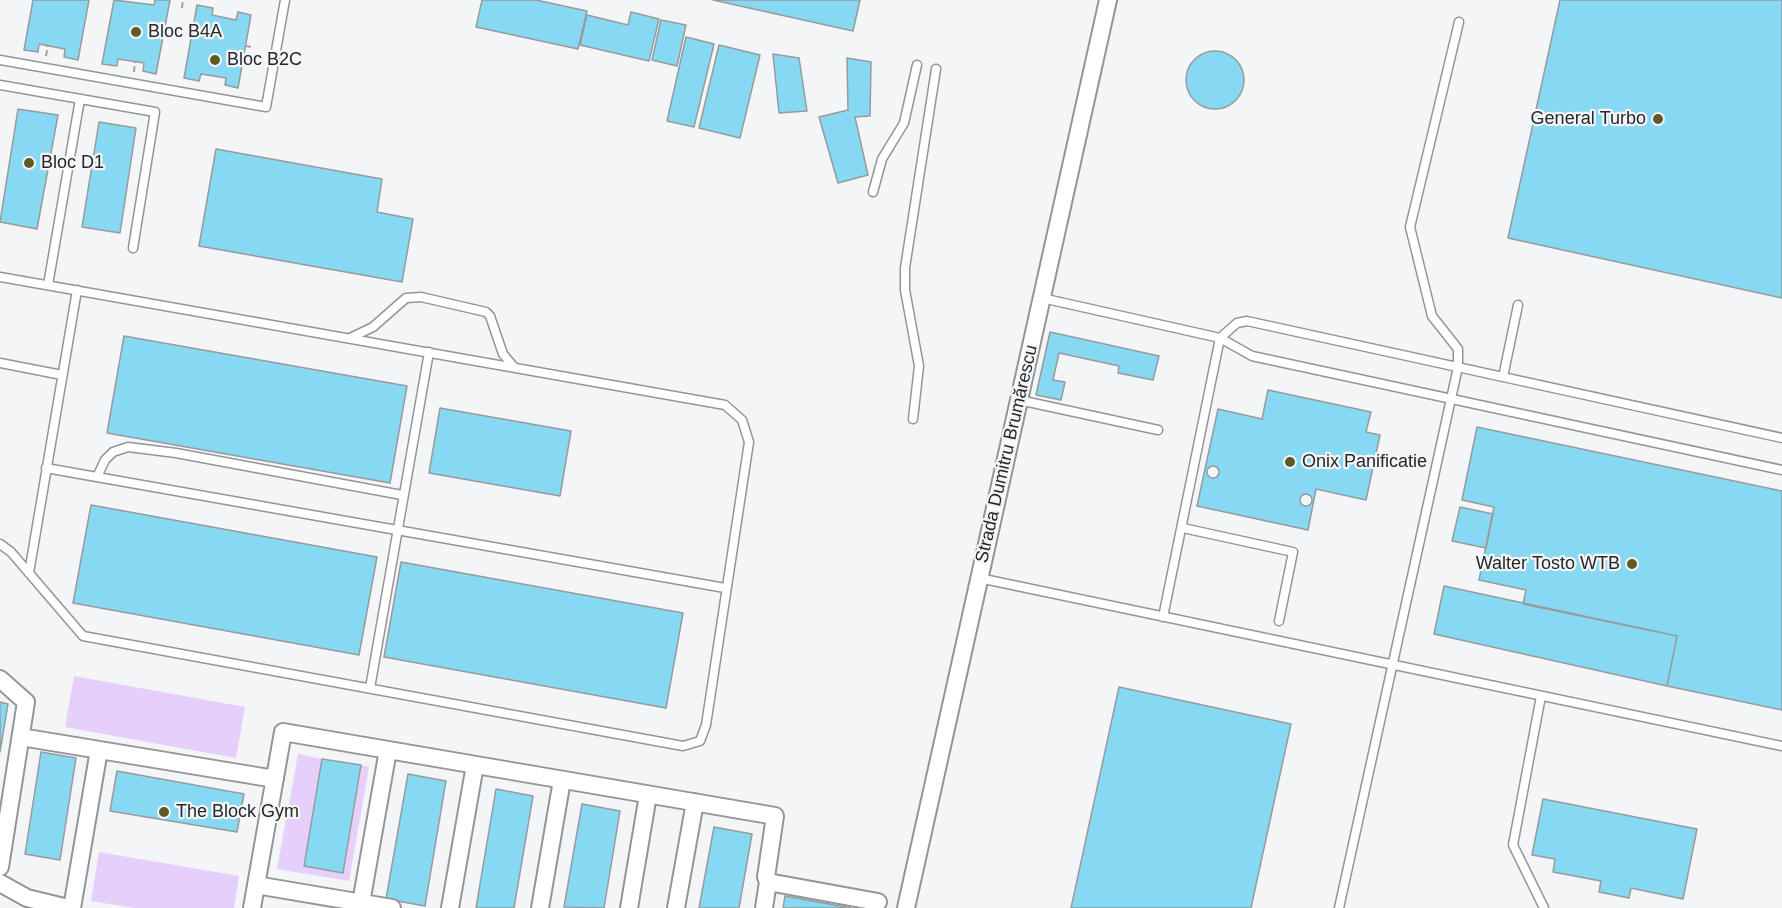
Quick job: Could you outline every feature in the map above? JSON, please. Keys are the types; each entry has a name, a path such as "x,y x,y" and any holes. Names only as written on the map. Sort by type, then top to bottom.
{"street":[{"name":"Strada Dumitru Brumărescu","path":"906,908 1108,0"},
{"path":"0,679 26,702 0,867"},
{"path":"252,908 283,732 775,816 764,908"},
{"path":"21,737 275,779"},
{"path":"0,883 27,898 70,908 99,750"},
{"path":"361,903 388,750"},
{"path":"450,908 475,765"},
{"path":"540,908 562,780"},
{"path":"629,908 648,795"},
{"path":"676,908 695,802"},
{"path":"768,882 878,902"},
{"path":"256,885 392,908"}],"lane":[{"path":"0,60 266,107 285,0"},
{"path":"1339,908 1458,367 1458,349 1432,316 1410,227 1459,22"},
{"path":"873,192 882,159 904,123 917,65"},
{"path":"912,419 919,366 905,290 905,268 936,69"},
{"path":"0,86 155,112 133,248"},
{"path":"48,285 80,99"},
{"path":"0,277 725,405 742,420 749,442 725,588 706,726 700,741 683,746 83,636 29,573 0,544"},
{"path":"29,573 77,290"},
{"path":"350,339 373,327 406,298 421,297 486,312 490,316 503,354 514,368"},
{"path":"1042,298 1220,338 1252,356 1782,470"},
{"path":"1503,377 1518,305"},
{"path":"1163,617 1220,338 1237,323 1247,321 1782,438"},
{"path":"370,688 402,495 429,352"},
{"path":"0,363 63,375"},
{"path":"1019,400 1158,430"},
{"path":"97,477 105,460 113,452 128,447 176,453 402,495"},
{"path":"46,468 725,588"},
{"path":"1183,528 1293,552 1279,621"},
{"path":"980,578 1782,746"},
{"path":"1541,696 1513,845 1544,908"}],"path":[{"path":"182,8 183,0"},
{"path":"245,46 254,47"}],"shaded area":[{"path":"74,676 245,707 236,758 65,727"},
{"path":"298,754 322,759 305,866 343,872 361,765 369,767 349,881 277,869"},
{"path":"99,852 239,876 234,908 134,908 91,901"}],"building":[{"path":"33,0 89,0 78,60 64,57 65,49 39,44 38,52 24,50"},
{"name":"Bloc B4A","path":"114,0 154,5 155,0 170,0 156,74 143,71 144,63 118,59 117,66 102,64"},
{"path":"482,0 536,0 587,11 578,49 476,27"},
{"path":"713,0 860,0 853,31"},
{"name":"General Turbo","path":"1560,0 1782,0 1782,298 1508,238"},
{"name":"Bloc B2C","path":"197,5 213,8 212,15 236,20 238,12 251,15 238,88 225,85 226,78 201,74 199,81 184,78"},
{"path":"631,12 659,19 649,61 580,45 587,15 628,25"},
{"path":"661,20 686,25 677,66 652,60"},
{"path":"686,37 714,44 694,127 667,121"},
{"path":"719,45 760,55 740,138 699,128"},
{"path":"1209,51 1221,51 1236,59 1244,74 1244,86 1236,101 1221,109 1209,109 1194,101 1186,86 1186,74 1194,59"},
{"path":"773,54 799,58 807,111 779,113"},
{"path":"847,58 871,62 870,116 855,117 868,175 838,183 819,117 848,110"},
{"name":"Bloc D1","path":"18,109 58,115 37,229 0,222"},
{"path":"99,122 136,128 120,233 82,227"},
{"path":"216,149 382,179 377,212 413,219 402,282 199,246"},
{"path":"1050,332 1159,356 1153,380 1118,373 1119,366 1059,353 1053,380 1065,382 1061,400 1036,395"},
{"path":"124,336 407,386 390,483 107,433"},
{"name":"Onix Panificatie","path":"1268,390 1371,412 1366,432 1380,435 1366,500 1316,489 1308,530 1197,506 1218,409 1262,419"},
{"path":"440,408 571,431 560,496 429,473"},
{"name":"Walter Tosto WTB","path":"1477,427 1782,491 1782,710 1667,686 1677,636 1523,604 1526,590 1479,580 1494,507 1462,500"},
{"path":"1215,466 1218,467 1218,477 1211,478 1208,477 1207,470 1208,467"},
{"path":"1308,494 1312,500 1308,506 1304,506 1300,498"},
{"path":"91,505 377,557 359,655 73,603"},
{"path":"1460,507 1493,514 1486,548 1452,541"},
{"path":"401,562 683,613 666,708 384,657"},
{"path":"1444,586 1677,636 1667,686 1434,634"},
{"path":"1119,687 1291,724 1251,908 1071,908"},
{"path":"0,702 8,704 0,752"},
{"path":"41,752 76,758 60,860 25,854"},
{"path":"322,759 361,765 343,873 304,866"},
{"path":"117,771 244,794 237,832 110,811"},
{"path":"408,774 446,781 425,906 386,899"},
{"path":"496,789 533,796 514,908 476,908"},
{"path":"1543,799 1697,829 1683,899 1631,888 1629,898 1599,892 1601,881 1553,872 1555,859 1532,855"},
{"path":"582,804 620,811 604,908 564,907"},
{"path":"714,827 752,834 739,908 699,908"},
{"path":"785,896 851,908 783,908"}],"place":[{"name":"Bloc B4A","path":"136,32"},
{"name":"Bloc B2C","path":"215,60"},
{"name":"General Turbo","path":"1658,119"},
{"name":"Bloc D1","path":"29,163"},
{"name":"Onix Panificatie","path":"1290,462"},
{"name":"Walter Tosto WTB","path":"1632,564"},
{"name":"The Block Gym","path":"164,812"}]}
